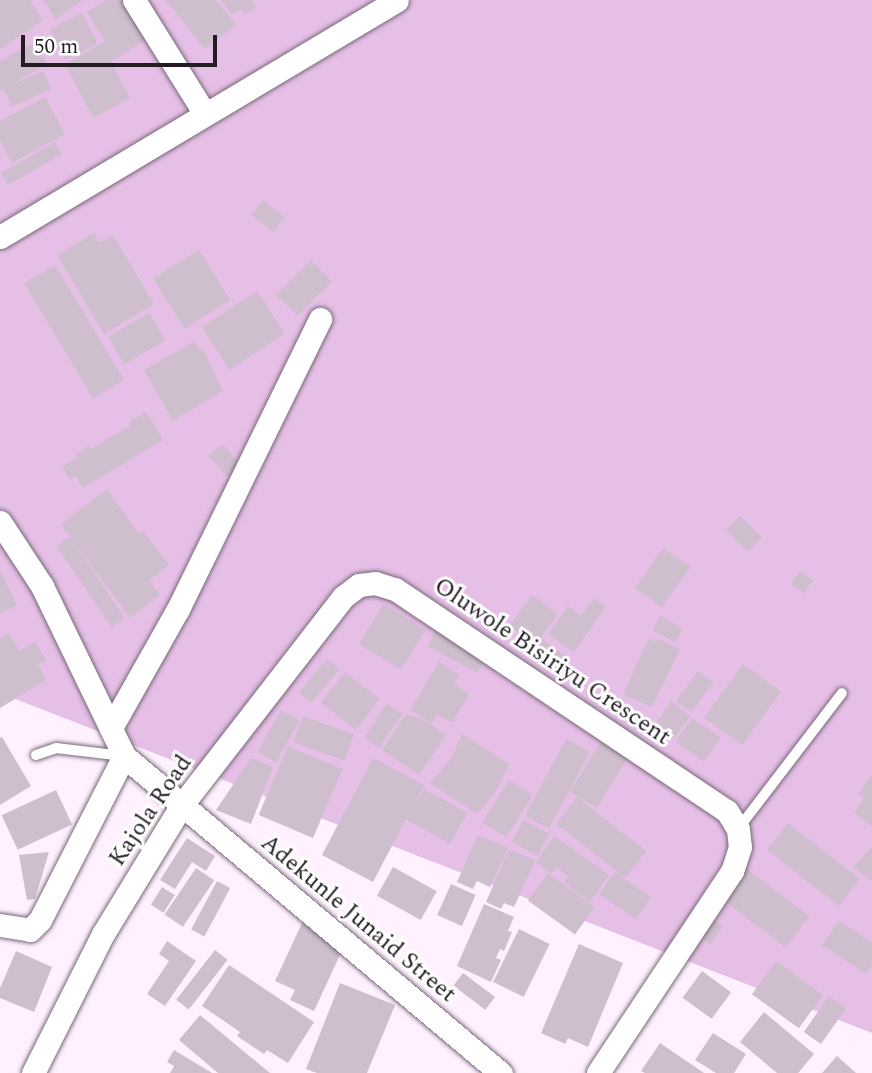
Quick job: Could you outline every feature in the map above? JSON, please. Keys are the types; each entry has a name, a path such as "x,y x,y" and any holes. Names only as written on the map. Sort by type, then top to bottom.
{"street":[{"path":"134,0 205,114"},
{"path":"0,237 397,0"},
{"path":"112,726 178,609 320,319"},
{"path":"0,522 42,586 112,726 124,756 40,920 30,930 0,925"},
{"name":"Oluwole Bisiriyu Crescent","path":"343,597 359,585 375,583 396,589 733,820"},
{"name":"Kajola Road","path":"33,1073 103,934 181,806 343,597"},
{"name":"Adekunle Junaid Street","path":"124,756 501,1073"},
{"path":"597,1073 732,871 740,847 733,820"}],"lane":[{"path":"733,820 842,692"},
{"path":"36,755 56,747 124,756"}],"shaded area":[{"path":"0,0 872,0 872,1033 0,693"}],"building":[{"path":"0,0 30,0 43,20 0,49"},
{"path":"43,0 83,0 56,19"},
{"path":"106,0 123,0 147,39 111,62 130,98 93,118 65,64 105,41 87,12"},
{"path":"166,0 216,0 236,25 205,49"},
{"path":"221,0 251,0 256,7 245,15 241,9 232,15"},
{"path":"82,13 97,43 65,60 50,29"},
{"path":"35,42 47,64 0,91 0,61"},
{"path":"43,71 51,89 12,107 4,88"},
{"path":"45,97 65,134 12,163 0,140 0,121"},
{"path":"55,142 62,154 8,185 1,173"},
{"path":"263,200 285,217 273,232 251,215"},
{"path":"94,233 100,243 113,235 154,304 104,334 57,255"},
{"path":"199,250 230,300 184,329 153,279"},
{"path":"311,260 332,281 298,316 276,295"},
{"path":"55,265 124,380 93,398 24,284"},
{"path":"257,291 285,334 229,370 202,327"},
{"path":"149,313 165,341 124,364 108,336"},
{"path":"195,341 200,351 203,349 223,391 173,421 144,370"},
{"path":"146,412 163,440 83,488 76,476 70,480 62,466 78,457 76,454 89,446 91,449 131,425 129,422"},
{"path":"222,444 241,465 227,477 209,456"},
{"path":"107,489 139,534 143,531 169,565 149,580 160,595 130,618 61,524"},
{"path":"740,516 762,537 748,551 726,530"},
{"path":"70,537 125,618 112,627 57,546"},
{"path":"663,548 690,567 662,607 635,588"},
{"path":"0,570 17,605 0,613"},
{"path":"800,571 813,580 804,593 791,584"},
{"path":"532,595 558,614 536,645 510,626"},
{"path":"594,598 606,606 574,652 548,634 568,606 581,616"},
{"path":"384,604 426,630 401,670 359,644"},
{"path":"660,616 683,629 675,643 652,630"},
{"path":"438,626 488,653 478,673 427,646"},
{"path":"9,633 19,651 35,641 46,660 38,665 46,680 0,708 0,639"},
{"path":"649,638 657,642 659,639 680,649 652,707 623,694"},
{"path":"543,640 566,657 558,668 535,651"},
{"path":"327,659 339,669 311,703 299,693"},
{"path":"439,662 459,675 454,685 469,694 452,723 437,714 432,723 410,710"},
{"path":"743,664 781,692 742,745 704,717"},
{"path":"698,671 713,682 692,712 676,701"},
{"path":"345,672 380,699 356,730 321,703"},
{"path":"671,702 690,716 673,740 654,725"},
{"path":"387,704 402,714 379,748 364,738"},
{"path":"281,710 299,720 276,762 258,752"},
{"path":"406,714 426,721 446,735 419,775 382,750"},
{"path":"303,716 354,734 344,761 293,742"},
{"path":"692,718 721,738 704,762 675,742"},
{"path":"462,734 509,764 497,790 477,814 430,783 451,759"},
{"path":"2,737 31,786 0,805 0,738"},
{"path":"566,739 590,752 549,828 525,816"},
{"path":"603,739 629,755 596,808 570,792"},
{"path":"288,746 342,769 313,838 259,815"},
{"path":"251,758 273,767 251,824 216,810"},
{"path":"373,758 424,785 409,814 424,789 467,813 450,844 406,819 373,882 322,855"},
{"path":"872,775 872,826 854,813 864,799 858,794"},
{"path":"509,780 533,795 506,837 483,822"},
{"path":"56,790 72,824 18,850 2,815"},
{"path":"577,797 646,851 625,878 556,824"},
{"path":"524,820 549,834 537,856 512,842"},
{"path":"788,823 860,879 839,906 767,850"},
{"path":"478,835 508,848 490,887 477,881 473,889 457,882"},
{"path":"554,836 609,875 590,902 564,882 568,876 556,867 551,874 536,862"},
{"path":"187,838 215,856 206,871 192,862 175,889 160,880"},
{"path":"872,847 872,881 853,867"},
{"path":"509,849 535,860 514,907 504,903 501,909 486,902"},
{"path":"49,852 35,899 27,900 19,855"},
{"path":"743,866 809,916 786,947 720,897"},
{"path":"393,867 437,891 421,920 377,896"},
{"path":"196,868 214,880 183,927 165,914"},
{"path":"615,872 651,897 636,919 600,894"},
{"path":"548,873 595,907 575,935 528,901"},
{"path":"217,881 230,888 204,937 191,930"},
{"path":"451,884 476,895 462,926 437,915"},
{"path":"162,887 175,895 164,913 151,905"},
{"path":"484,904 514,917 508,931 512,932 504,951 500,949 496,958 501,960 491,982 457,966"},
{"path":"710,917 723,926 710,944 697,935"},
{"path":"839,921 872,943 872,965 866,974 822,945"},
{"path":"302,923 345,944 314,1011 290,1000 295,990 275,981"},
{"path":"519,929 550,944 524,997 493,982"},
{"path":"167,941 196,961 165,1006 147,994 169,961 159,954"},
{"path":"579,944 623,963 588,1047 568,1038 565,1044 541,1033"},
{"path":"215,950 228,960 189,1009 176,1000"},
{"path":"16,951 52,967 34,1012 0,998 0,988"},
{"path":"776,961 823,995 799,1028 752,994"},
{"path":"229,965 314,1022 288,1063 267,1050 264,1054 237,1036 240,1032 202,1006"},
{"path":"702,971 731,992 712,1019 683,998"},
{"path":"463,973 495,997 485,1010 453,986"},
{"path":"340,983 395,1005 367,1073 317,1073 306,1069"},
{"path":"829,996 846,1008 821,1044 804,1032"},
{"path":"764,1012 814,1054 798,1073 777,1073 740,1042"},
{"path":"200,1015 270,1073 218,1073 179,1040"},
{"path":"713,1033 746,1054 734,1073 716,1073 695,1060"},
{"path":"660,1043 704,1073 641,1071"},
{"path":"174,1050 212,1073 170,1073 174,1066 167,1062"},
{"path":"837,1056 856,1073 822,1073"}]}
